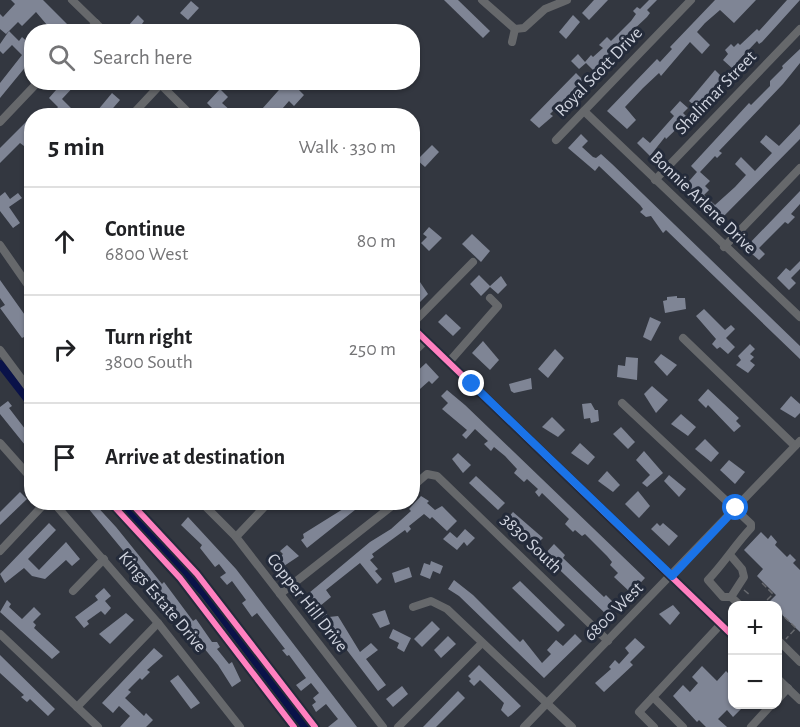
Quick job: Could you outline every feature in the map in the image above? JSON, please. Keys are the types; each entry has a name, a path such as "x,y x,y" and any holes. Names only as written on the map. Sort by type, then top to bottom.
{"street":[{"path":"72,0 96,23"},
{"path":"482,0 515,29 524,28 545,9 567,0"},
{"name":"Royal Scott Drive","path":"556,140 691,0"},
{"path":"512,42 515,29"},
{"name":"Shalimar Street","path":"655,180 800,29"},
{"path":"0,122 30,90"},
{"path":"138,108 154,90"},
{"path":"165,90 184,108"},
{"name":"Bonnie Arlene Drive","path":"584,111 724,247 799,314"},
{"path":"724,247 800,168"},
{"path":"0,245 24,280"},
{"path":"420,318 473,262"},
{"path":"449,362 498,306 490,298"},
{"path":"420,334 728,631"},
{"path":"683,338 797,444"},
{"path":"420,346 426,340"},
{"path":"0,350 24,382"},
{"path":"622,403 751,524 751,528 732,549 731,556 708,580 723,597 731,597 735,601"},
{"path":"0,443 24,470"},
{"name":"6800 West","path":"524,727 797,444"},
{"name":"3830 South","path":"420,481 430,473 440,479 608,640"},
{"path":"0,550 38,510"},
{"name":"Kings Estate Drive","path":"61,510 158,622 238,726"},
{"path":"137,510 197,574 315,727"},
{"name":"Copper Hill Drive","path":"209,510 236,537 382,727"},
{"path":"236,537 261,510"},
{"path":"280,594 387,510"},
{"path":"731,556 742,569 744,577 731,597"},
{"path":"73,591 104,559"},
{"path":"413,607 428,601 438,603 572,727"},
{"path":"77,706 158,622"},
{"path":"654,727 639,712 721,624"},
{"path":"0,634 98,727"},
{"path":"782,640 800,662"},
{"path":"398,727 482,643"},
{"path":"782,683 800,700"},
{"path":"782,694 788,688"},
{"path":"653,697 683,727"},
{"path":"751,727 768,709"}],"path":[{"path":"762,582 773,594 768,601"},
{"path":"782,615 796,628 782,640"}],"building":[{"path":"11,0 43,0 67,24 46,24 36,12 22,26 18,22 6,34 0,29 0,14 3,17 15,4"},
{"path":"444,0 458,0 490,31 483,38"},
{"path":"594,0 608,0 589,20 582,13"},
{"path":"649,0 657,0 647,10 650,13 647,17 612,50 595,72 586,63 579,69 571,61 578,54 585,62 591,55 593,57 603,48 599,45 607,37 611,41 631,21 636,14 633,11 637,7 640,9"},
{"path":"715,0 756,0 734,23 720,10 705,23 697,32 710,45 702,54 690,42 661,76 659,73 643,88 625,107 636,120 627,129 607,111 657,59 660,62 672,49 670,47"},
{"path":"787,0 800,0 762,42 759,44 757,41 733,69 723,60 728,54 725,50 731,44 734,47 738,43 740,45 757,29 759,31"},
{"path":"191,1 199,8 188,20 180,13"},
{"path":"138,15 144,21 142,24 130,24"},
{"path":"573,15 580,22 566,39 559,32"},
{"path":"9,31 19,41 22,37 24,39 24,69 0,98 0,83 22,55 12,45 3,54 0,51 0,44"},
{"path":"800,49 800,63 783,84 719,151 722,153 717,158 715,156 700,172 710,181 705,186 709,190 704,195 715,205 735,187 746,175 735,164 741,157 755,171 772,153 760,142 766,135 779,146 800,124 800,139 718,222 706,207 683,188 697,172 691,166 749,103 751,105 770,86 770,81 783,68 782,66"},
{"path":"715,70 723,78 696,107 689,101"},
{"path":"576,73 586,83 576,92 574,90 550,114 553,116 539,128 530,120"},
{"path":"56,90 70,90 62,99 71,108 57,108 49,98"},
{"path":"219,90 228,97 222,103 228,108 212,108 207,103"},
{"path":"279,90 299,90 304,95 294,106 289,101 283,108 263,108"},
{"path":"112,93 120,100 113,108 100,108"},
{"path":"680,101 688,108 683,113 688,118 666,139 665,137 650,156 637,143 643,137 650,143 674,116 670,112"},
{"path":"24,124 24,146 20,143 0,163 0,148"},
{"path":"581,134 588,141 582,147 593,157 596,158 601,154 612,164 800,346 800,359 666,230 663,233 651,216 646,217 640,212 643,209 640,205 599,166 595,171 568,148"},
{"path":"432,145 439,152 425,167 420,163 420,157"},
{"path":"800,191 800,204 791,214 795,217 788,224 785,222 759,248 765,254 759,260 745,248"},
{"path":"5,192 10,199 18,193 22,198 9,207 20,223 13,228 0,211 0,196"},
{"path":"429,227 442,238 429,251 421,243 427,237 423,234"},
{"path":"472,234 490,251 481,262 462,244"},
{"path":"800,261 800,269 791,278 796,283 789,290 777,278 786,268 790,271"},
{"path":"479,275 490,286 501,276 507,285 498,294 490,287 481,296 470,284"},
{"path":"0,280 24,314 24,337 22,338 0,308 5,305 0,298"},
{"path":"420,282 428,294 420,302"},
{"path":"677,296 677,298 685,298 686,309 665,313 663,301 667,300 667,297"},
{"path":"704,309 725,330 731,325 735,329 726,338 735,347 728,354 712,344 716,339 696,316"},
{"path":"446,314 461,328 453,336 438,322"},
{"path":"650,317 661,322 651,341 643,337"},
{"path":"483,341 499,360 490,370 472,353"},
{"path":"750,344 755,349 750,354 754,357 750,361 755,365 748,373 736,365 741,360 738,356"},
{"path":"555,349 564,358 548,378 538,369"},
{"path":"661,354 677,365 667,376 654,362"},
{"path":"626,357 638,358 637,380 617,377 618,365 625,366"},
{"path":"426,363 439,377 432,384 429,381 420,389 420,369"},
{"path":"531,378 532,389 514,393 511,391 509,384"},
{"path":"652,386 668,400 656,413 644,394"},
{"path":"708,389 739,418 736,421 741,426 734,432 708,405 706,408 698,400"},
{"path":"447,390 645,578 631,593 614,577 618,573 610,565 612,562 607,556 585,534 582,536 575,530 573,532 565,524 569,519 542,493 539,497 535,492 538,489 527,479 524,482 514,473 517,469 505,456 494,447 491,451 484,444 488,441 475,429 466,439 462,435 467,430 442,409 448,403 441,396"},
{"path":"791,396 800,404 800,413 795,418 780,409"},
{"path":"8,401 12,406 9,408 24,428 24,444 0,414 0,407"},
{"path":"591,403 595,410 598,410 599,421 591,423 590,418 584,419 582,404"},
{"path":"681,414 696,427 688,436 671,424"},
{"path":"552,417 565,430 558,437 542,427"},
{"path":"621,427 635,442 628,449 613,434"},
{"path":"705,439 719,453 711,462 695,449"},
{"path":"580,443 595,457 588,465 571,453"},
{"path":"644,451 663,473 647,487 642,483 650,475 636,460"},
{"path":"458,453 471,465 463,473 452,459"},
{"path":"729,460 745,472 735,484 720,470"},
{"path":"607,471 620,485 613,492 598,481"},
{"path":"669,475 686,489 679,497 664,481"},
{"path":"476,476 505,503 498,510 469,483"},
{"path":"638,491 650,506 639,518 625,504"},
{"path":"20,492 24,496 24,502 0,525 0,512"},
{"path":"420,497 429,501 427,503 435,510 442,506 457,521 447,531 432,517 430,519 424,514 409,526 411,529 407,533 405,530 372,554 374,557 370,560 378,569 375,571 382,579 377,584 360,563 326,590 331,597 320,606 329,617 338,616 360,652 371,643 378,650 366,659 386,685 378,691 321,616 303,598 370,542 391,529 410,510 420,510"},
{"path":"90,510 100,510 116,527 162,584 164,582 193,621 196,619 212,642 217,642 220,647 217,649 229,664 232,662 241,681 232,687 218,665"},
{"path":"341,510 355,510 307,548 301,540 304,538 303,534"},
{"path":"513,512 543,538 535,546 506,520"},
{"path":"188,517 236,569 357,727 328,727 338,719 326,704 316,712 312,705 316,702 313,698 319,693 311,683 301,691 296,685 306,678 289,655 287,656 282,650 285,649 257,613 252,617 242,603 246,600 232,581 227,585 220,577 226,573 219,564 215,567 200,548 202,545 181,525"},
{"path":"49,523 56,530 28,559 39,570 66,542 80,559 72,566 66,560 45,579 32,576 24,568 5,583 0,574"},
{"path":"657,523 660,526 663,523 678,536 669,546 651,529"},
{"path":"465,529 475,538 467,546 464,542 457,550 443,539 450,532 457,538"},
{"path":"761,532 768,539 771,535 777,542 775,545 787,557 790,554 796,560 793,563 800,570 800,632 782,615 782,601 770,601 776,595 757,576 763,569 744,550"},
{"path":"554,544 565,555 563,558 604,597 606,595 612,601 609,604 615,609 608,616 544,555"},
{"path":"287,545 299,556 281,568 275,561 283,554 280,551"},
{"path":"431,561 443,566 440,574 433,571 430,579 420,575 424,563 430,565"},
{"path":"409,567 412,577 395,583 392,573"},
{"path":"454,580 473,595 520,642 523,639 542,663 551,654 547,650 556,640 563,646 575,634 582,641 544,678 459,596 448,589"},
{"path":"520,581 565,625 558,632 512,588"},
{"path":"104,588 111,596 105,601 111,608 105,615 101,611 87,621 89,624 84,628 75,617 98,600 95,596"},
{"path":"7,600 11,604 9,607 22,619 34,607 41,614 33,622 36,625 34,628 60,652 52,659 0,612"},
{"path":"673,605 680,613 670,625 659,614"},
{"path":"385,610 390,624 380,628 372,614"},
{"path":"126,613 134,620 110,644 99,634"},
{"path":"432,621 440,629 422,647 414,639"},
{"path":"393,629 411,638 404,652 397,648 399,643 389,638"},
{"path":"448,636 456,644 441,658 434,650"},
{"path":"635,638 645,647 630,662 633,665 604,692 595,683 611,669 609,667 615,660 619,664 629,653 625,648"},
{"path":"154,648 163,656 147,670 150,672 142,680 140,678 128,690 131,692 125,698 144,716 146,713 153,720 146,727 120,727 130,716 119,706 113,713 102,703"},
{"path":"0,655 55,709 48,716 30,699 27,702 21,697 24,695 0,673"},
{"path":"479,665 521,706 508,717 501,710 504,703 480,680 474,686 469,681 471,679 468,676"},
{"path":"702,666 717,681 726,671 728,673 728,709 741,709 733,717 727,710 718,719 727,727 706,727 699,720 697,722 673,696 683,685 690,692 698,683 692,677"},
{"path":"178,675 200,703 191,709 170,681"},
{"path":"402,686 408,694 393,707 386,699"},
{"path":"458,691 465,698 436,727 423,727"}],"waterway":[{"path":"0,364 24,395"},
{"path":"127,510 204,593 305,727"}],"cycle path":[{"path":"420,335 728,631"},
{"path":"117,510 180,578 294,727"},
{"path":"137,510 197,574 315,727"}],"route":[{"path":"472,384 672,576 736,508"}]}
